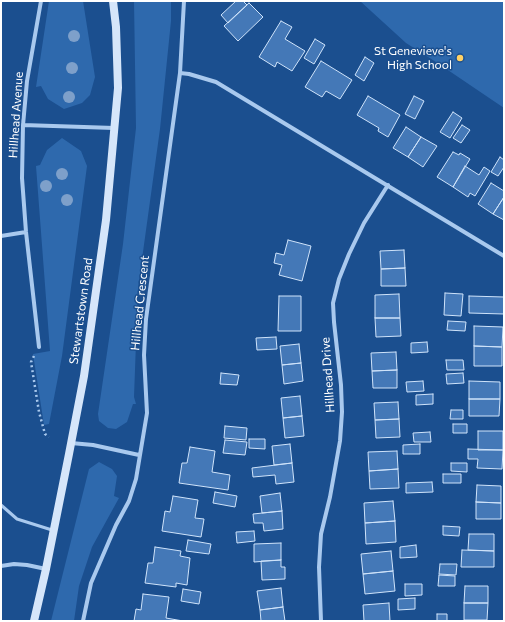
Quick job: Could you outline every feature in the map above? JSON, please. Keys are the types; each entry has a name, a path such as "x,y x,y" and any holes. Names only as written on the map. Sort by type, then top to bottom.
{"main road":[{"name":"Stewartstown Road","path":"34,621 54,530 84,376 106,220 118,88 116,27 113,1"}],"street":[{"name":"Hillhead Avenue","path":"38,347 22,178 23,125 27,81 41,1"},
{"name":"Hillhead Crescent","path":"83,621 91,583 116,525 130,501 136,479 147,413 144,355 146,319 180,73 184,1"},
{"path":"180,73 189,74 216,82 504,256"},
{"path":"23,125 115,128"},
{"name":"Hillhead Drive","path":"321,621 319,567 321,534 330,498 340,441 342,412 341,385 333,303 338,279 349,254 364,223 388,186"},
{"path":"1,236 26,232"},
{"path":"71,443 93,445 140,455"},
{"path":"1,566 14,564 46,569"}],"lane":[{"path":"1,505 17,519 54,530"}],"path":[{"path":"38,347 31,362 39,412 45,434 49,438"}],"shaded area":[{"path":"49,1 83,1 95,77 90,95 82,103 64,109 48,99 41,86 36,87"},
{"path":"134,1 171,1 171,21 160,129 138,288 134,397 136,404 133,404 127,422 116,429 108,428 99,421 98,414 123,244 136,128"},
{"name":"St Genevieve's High School","path":"360,1 504,1 504,108 406,43"},
{"path":"62,138 81,151 87,166 62,356 49,424 44,425 33,354 50,351 36,166 40,165 47,150"},
{"path":"99,462 112,469 117,476 114,496 119,498 92,547 79,586 74,621 51,621 89,469"}],"building":[{"path":"236,1 243,1 247,5 228,23 221,15"},
{"path":"249,3 263,17 238,41 224,26"},
{"path":"281,21 292,27 285,39 305,51 292,71 277,62 275,67 259,57"},
{"path":"315,39 325,45 314,64 304,58"},
{"path":"365,57 374,63 364,81 355,75"},
{"path":"321,61 352,80 340,99 326,91 322,97 305,87"},
{"path":"368,96 400,115 388,137 378,131 379,128 357,115"},
{"path":"414,96 424,101 415,119 405,114"},
{"path":"453,112 462,118 450,138 440,132"},
{"path":"462,125 470,130 461,143 453,138"},
{"path":"406,127 421,137 408,157 393,148"},
{"path":"421,137 437,146 423,167 408,157"},
{"path":"453,152 459,155 460,153 470,159 453,187 437,177"},
{"path":"500,157 504,160 504,167 498,176 491,172"},
{"path":"465,166 479,175 484,167 490,171 475,196 470,193 468,197 453,187"},
{"path":"491,183 504,191 504,197 493,214 478,204"},
{"path":"504,197 504,220 493,214"},
{"path":"288,240 311,246 302,281 279,275 282,265 274,263 276,253 284,255"},
{"path":"404,250 405,268 381,269 380,251"},
{"path":"405,268 406,286 381,286 381,269"},
{"path":"445,293 463,294 461,316 444,315"},
{"path":"399,294 400,318 375,318 375,295"},
{"path":"279,296 301,296 301,331 278,331"},
{"path":"469,296 504,297 504,314 469,313"},
{"path":"375,318 400,318 401,336 376,337"},
{"path":"448,321 466,322 465,331 447,330"},
{"path":"474,326 503,327 502,347 474,346"},
{"path":"276,337 277,349 257,350 256,338"},
{"path":"427,342 428,352 411,353 411,343"},
{"path":"299,344 301,363 282,365 280,346"},
{"path":"474,346 502,347 502,366 474,366"},
{"path":"396,352 397,370 372,371 371,353"},
{"path":"446,360 463,360 464,370 447,370"},
{"path":"301,363 303,381 284,384 282,365"},
{"path":"397,370 397,388 373,388 372,371"},
{"path":"221,373 239,375 237,385 220,384"},
{"path":"463,373 464,383 447,384 446,374"},
{"path":"423,381 424,391 407,392 406,382"},
{"path":"469,381 500,382 500,399 469,399"},
{"path":"433,394 433,404 416,405 416,395"},
{"path":"300,396 302,416 283,418 281,398"},
{"path":"469,399 500,399 499,416 469,416"},
{"path":"398,402 399,419 375,420 374,403"},
{"path":"451,410 463,410 463,419 450,419"},
{"path":"302,416 304,436 285,438 283,418"},
{"path":"399,419 400,437 376,438 375,420"},
{"path":"453,424 467,424 467,433 453,433"},
{"path":"225,426 247,428 246,440 224,438"},
{"path":"478,431 503,431 503,450 478,450"},
{"path":"430,432 431,442 414,442 413,433"},
{"path":"249,439 265,439 265,449 249,448"},
{"path":"225,440 247,442 245,455 223,453"},
{"path":"290,444 292,463 274,465 272,446"},
{"path":"420,444 420,454 403,454 403,445"},
{"path":"190,447 215,451 212,472 230,475 228,490 179,483 182,463 187,463"},
{"path":"468,449 503,450 502,469 477,468 478,459 468,459"},
{"path":"397,451 398,469 369,471 368,452"},
{"path":"292,463 294,482 276,484 275,475 253,477 252,468"},
{"path":"451,463 467,463 467,472 451,471"},
{"path":"398,469 399,488 370,489 369,471"},
{"path":"443,474 461,474 461,483 443,483"},
{"path":"432,482 433,492 406,493 406,483"},
{"path":"477,485 501,486 501,503 476,502"},
{"path":"215,492 237,496 235,507 213,503"},
{"path":"280,493 282,511 262,513 260,496"},
{"path":"173,496 198,500 195,518 204,519 201,537 162,531 165,511 170,512"},
{"path":"393,501 395,521 365,523 364,503"},
{"path":"476,502 501,503 501,519 476,519"},
{"path":"282,511 283,529 264,531 263,523 254,523 253,514"},
{"path":"395,521 396,542 366,544 365,523"},
{"path":"443,526 460,527 459,536 443,535"},
{"path":"254,531 255,541 237,543 236,532"},
{"path":"469,534 494,534 494,551 468,550"},
{"path":"188,540 211,544 209,554 186,551"},
{"path":"281,543 281,560 254,562 254,544"},
{"path":"416,545 417,557 400,558 400,547"},
{"path":"155,547 181,551 180,556 190,558 187,585 176,583 176,587 145,583 148,563 153,563"},
{"path":"462,550 494,551 494,567 461,567"},
{"path":"391,551 393,571 363,574 361,554"},
{"path":"281,560 281,567 285,567 285,579 262,580 261,561"},
{"path":"440,564 457,564 456,575 439,574"},
{"path":"393,571 395,591 365,594 363,574"},
{"path":"439,575 455,576 455,586 438,586"},
{"path":"405,584 422,584 422,595 405,596"},
{"path":"465,586 488,586 488,603 464,603"},
{"path":"281,588 283,607 260,610 257,591"},
{"path":"183,589 201,592 199,604 181,601"},
{"path":"143,594 169,597 166,618 183,621 134,621 136,609 141,610"},
{"path":"415,598 415,609 398,610 398,599"},
{"path":"389,603 390,621 364,621 363,605"},
{"path":"464,603 488,603 487,620 464,620"},
{"path":"283,607 285,621 261,621 260,610"},
{"path":"437,614 447,614 447,621 437,621"}],"place":[{"name":"St Genevieve's High School","path":"460,58"}]}
